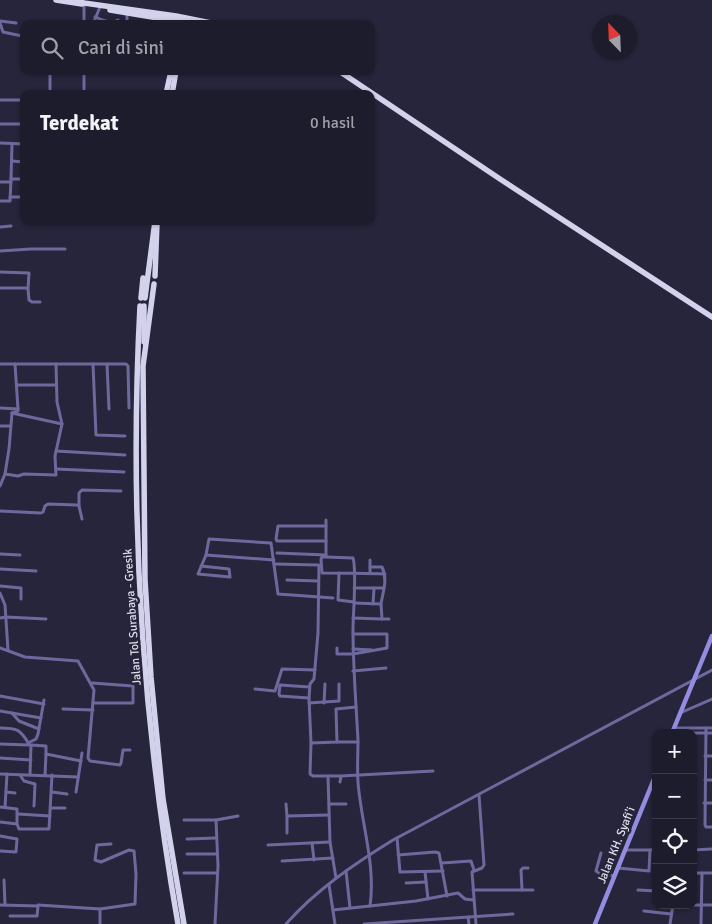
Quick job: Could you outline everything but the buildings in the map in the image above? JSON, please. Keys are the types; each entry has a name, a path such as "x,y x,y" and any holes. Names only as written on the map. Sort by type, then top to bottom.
{"highway":[{"path":"56,0 118,12 176,20"},
{"path":"77,0 84,3 178,20"},
{"path":"155,17 160,20"},
{"path":"167,90 170,75"},
{"path":"173,90 175,75"},
{"path":"345,75 367,90"},
{"path":"375,95 712,317"},
{"path":"151,225 143,298 155,225"},
{"path":"155,276 156,225"},
{"name":"Jalan Tol Surabaya - Gresik","path":"143,366 154,284"},
{"name":"Jalan Tol Surabaya - Gresik","path":"178,924 158,790 146,677 139,580 136,426 142,306 144,547 151,677 163,799 184,924"}],"main road":[{"path":"674,729 712,636"},
{"name":"Jalan KH. Syafi'i","path":"595,924 652,784"}],"street":[{"path":"84,5 84,20"},
{"path":"94,20 100,7"},
{"path":"118,12 118,20"},
{"path":"127,13 127,20"},
{"path":"95,17 102,20"},
{"path":"16,23 0,22 3,32 20,36"},
{"path":"49,90 50,75"},
{"path":"84,75 84,90"},
{"path":"0,100 20,100"},
{"path":"0,124 20,124"},
{"path":"0,144 20,144"},
{"path":"0,201 9,202 12,144"},
{"path":"12,161 20,162"},
{"path":"0,182 20,180"},
{"path":"10,197 20,197"},
{"path":"0,227 11,226"},
{"path":"0,251 31,248 65,249"},
{"path":"0,272 29,273 29,300 40,302"},
{"path":"0,288 28,289"},
{"path":"0,364 128,365 129,408"},
{"path":"15,364 18,409"},
{"path":"4,474 18,476 24,474 56,475 56,452 62,424 58,407 56,364"},
{"path":"93,364 96,435 125,436"},
{"path":"107,364 109,409"},
{"path":"17,385 56,385"},
{"path":"0,408 18,409"},
{"path":"12,413 18,411 18,409"},
{"path":"12,413 62,424"},
{"path":"0,486 11,435 12,413"},
{"path":"0,426 10,426"},
{"path":"56,452 125,455"},
{"path":"56,469 124,472"},
{"path":"82,519 79,493 82,490 121,491"},
{"path":"0,511 40,513 43,512 48,504 79,506"},
{"path":"326,520 326,556"},
{"path":"326,526 278,526 276,539 326,541"},
{"path":"202,566 229,569 230,577 198,574 206,555 209,538 271,543 278,594 333,598"},
{"path":"277,553 354,558 353,671 358,742 358,775 372,877 370,906"},
{"path":"0,554 20,555"},
{"path":"206,555 274,562 318,564 318,633 314,679 309,687 312,743 310,774 312,776 433,771"},
{"path":"326,556 321,558 321,573 385,574"},
{"path":"370,560 370,573"},
{"path":"370,567 382,567 385,574 386,582 381,604 382,619"},
{"path":"0,568 36,571"},
{"path":"339,573 338,600 381,604"},
{"path":"287,580 318,581"},
{"path":"0,586 20,588 22,590 21,599"},
{"path":"354,588 384,588"},
{"path":"373,604 374,588"},
{"path":"0,593 6,617 8,650"},
{"path":"0,618 46,619"},
{"path":"353,618 389,619"},
{"path":"337,648 338,654 353,654 387,648 387,634 353,634"},
{"path":"0,648 25,657 78,660 94,690 88,758 90,761 120,765 122,763 123,750 130,750"},
{"path":"353,648 374,650"},
{"path":"353,671 386,668"},
{"path":"254,689 275,692 282,669 315,670"},
{"path":"286,924 346,870 396,838 712,670"},
{"path":"91,683 133,686 133,703 93,703"},
{"path":"324,703 325,684"},
{"path":"309,687 280,685 278,694 280,696 324,703 340,701 339,684"},
{"path":"0,696 44,702 37,738 29,744"},
{"path":"680,713 712,699"},
{"path":"338,742 336,708 356,707"},
{"path":"63,709 93,710"},
{"path":"0,711 41,718"},
{"path":"12,713 19,720 39,729"},
{"path":"0,728 17,730 23,734 29,744 30,775"},
{"path":"706,728 704,825 712,827"},
{"path":"695,729 712,728"},
{"path":"697,733 712,733"},
{"path":"312,743 358,742"},
{"path":"0,744 46,746 45,775"},
{"path":"76,792 82,753"},
{"path":"46,754 81,761"},
{"path":"705,756 712,756"},
{"path":"0,758 31,760"},
{"path":"0,774 78,777"},
{"path":"5,807 7,774"},
{"path":"20,775 24,781 35,785 34,806"},
{"path":"0,822 17,824 19,828 48,830 52,775"},
{"path":"328,776 330,842 336,878"},
{"path":"340,776 340,782"},
{"path":"705,780 712,780"},
{"path":"6,792 16,793"},
{"path":"52,792 67,794"},
{"path":"474,870 482,868 484,865 479,795"},
{"path":"704,803 712,803"},
{"path":"286,804 287,833"},
{"path":"329,804 346,804"},
{"path":"0,807 18,809 17,824"},
{"path":"51,808 65,808"},
{"path":"18,814 50,816"},
{"path":"287,816 329,815"},
{"path":"184,820 216,820 238,816"},
{"path":"215,924 217,873 216,820"},
{"path":"0,836 17,838 17,840 16,852 0,851"},
{"path":"187,839 217,838"},
{"path":"396,838 400,872 443,871"},
{"path":"268,845 330,842"},
{"path":"312,843 314,860"},
{"path":"0,904 100,909 135,904 136,874 134,851 129,850 101,862 95,860 97,845 110,844"},
{"path":"697,850 712,849"},
{"path":"618,868 649,871 650,850 625,850"},
{"path":"398,855 438,852 441,855 446,896"},
{"path":"601,853 596,871 614,876"},
{"path":"187,854 217,854"},
{"path":"282,861 333,858"},
{"path":"442,863 471,861 474,870 472,872 473,900 476,924"},
{"path":"522,890 522,869 528,868"},
{"path":"346,870 350,908"},
{"path":"425,872 428,899"},
{"path":"697,872 712,873"},
{"path":"184,873 217,873"},
{"path":"702,873 702,924"},
{"path":"4,880 5,905"},
{"path":"406,883 426,882"},
{"path":"329,884 335,924"},
{"path":"473,890 533,890"},
{"path":"638,890 652,890"},
{"path":"333,910 458,894 465,899 473,900"},
{"path":"10,916 37,916 37,905"},
{"path":"697,905 712,905"},
{"path":"100,909 100,924"},
{"path":"670,924 673,909"},
{"path":"644,912 672,914"},
{"path":"364,924 513,914"},
{"path":"468,917 469,924"}]}
